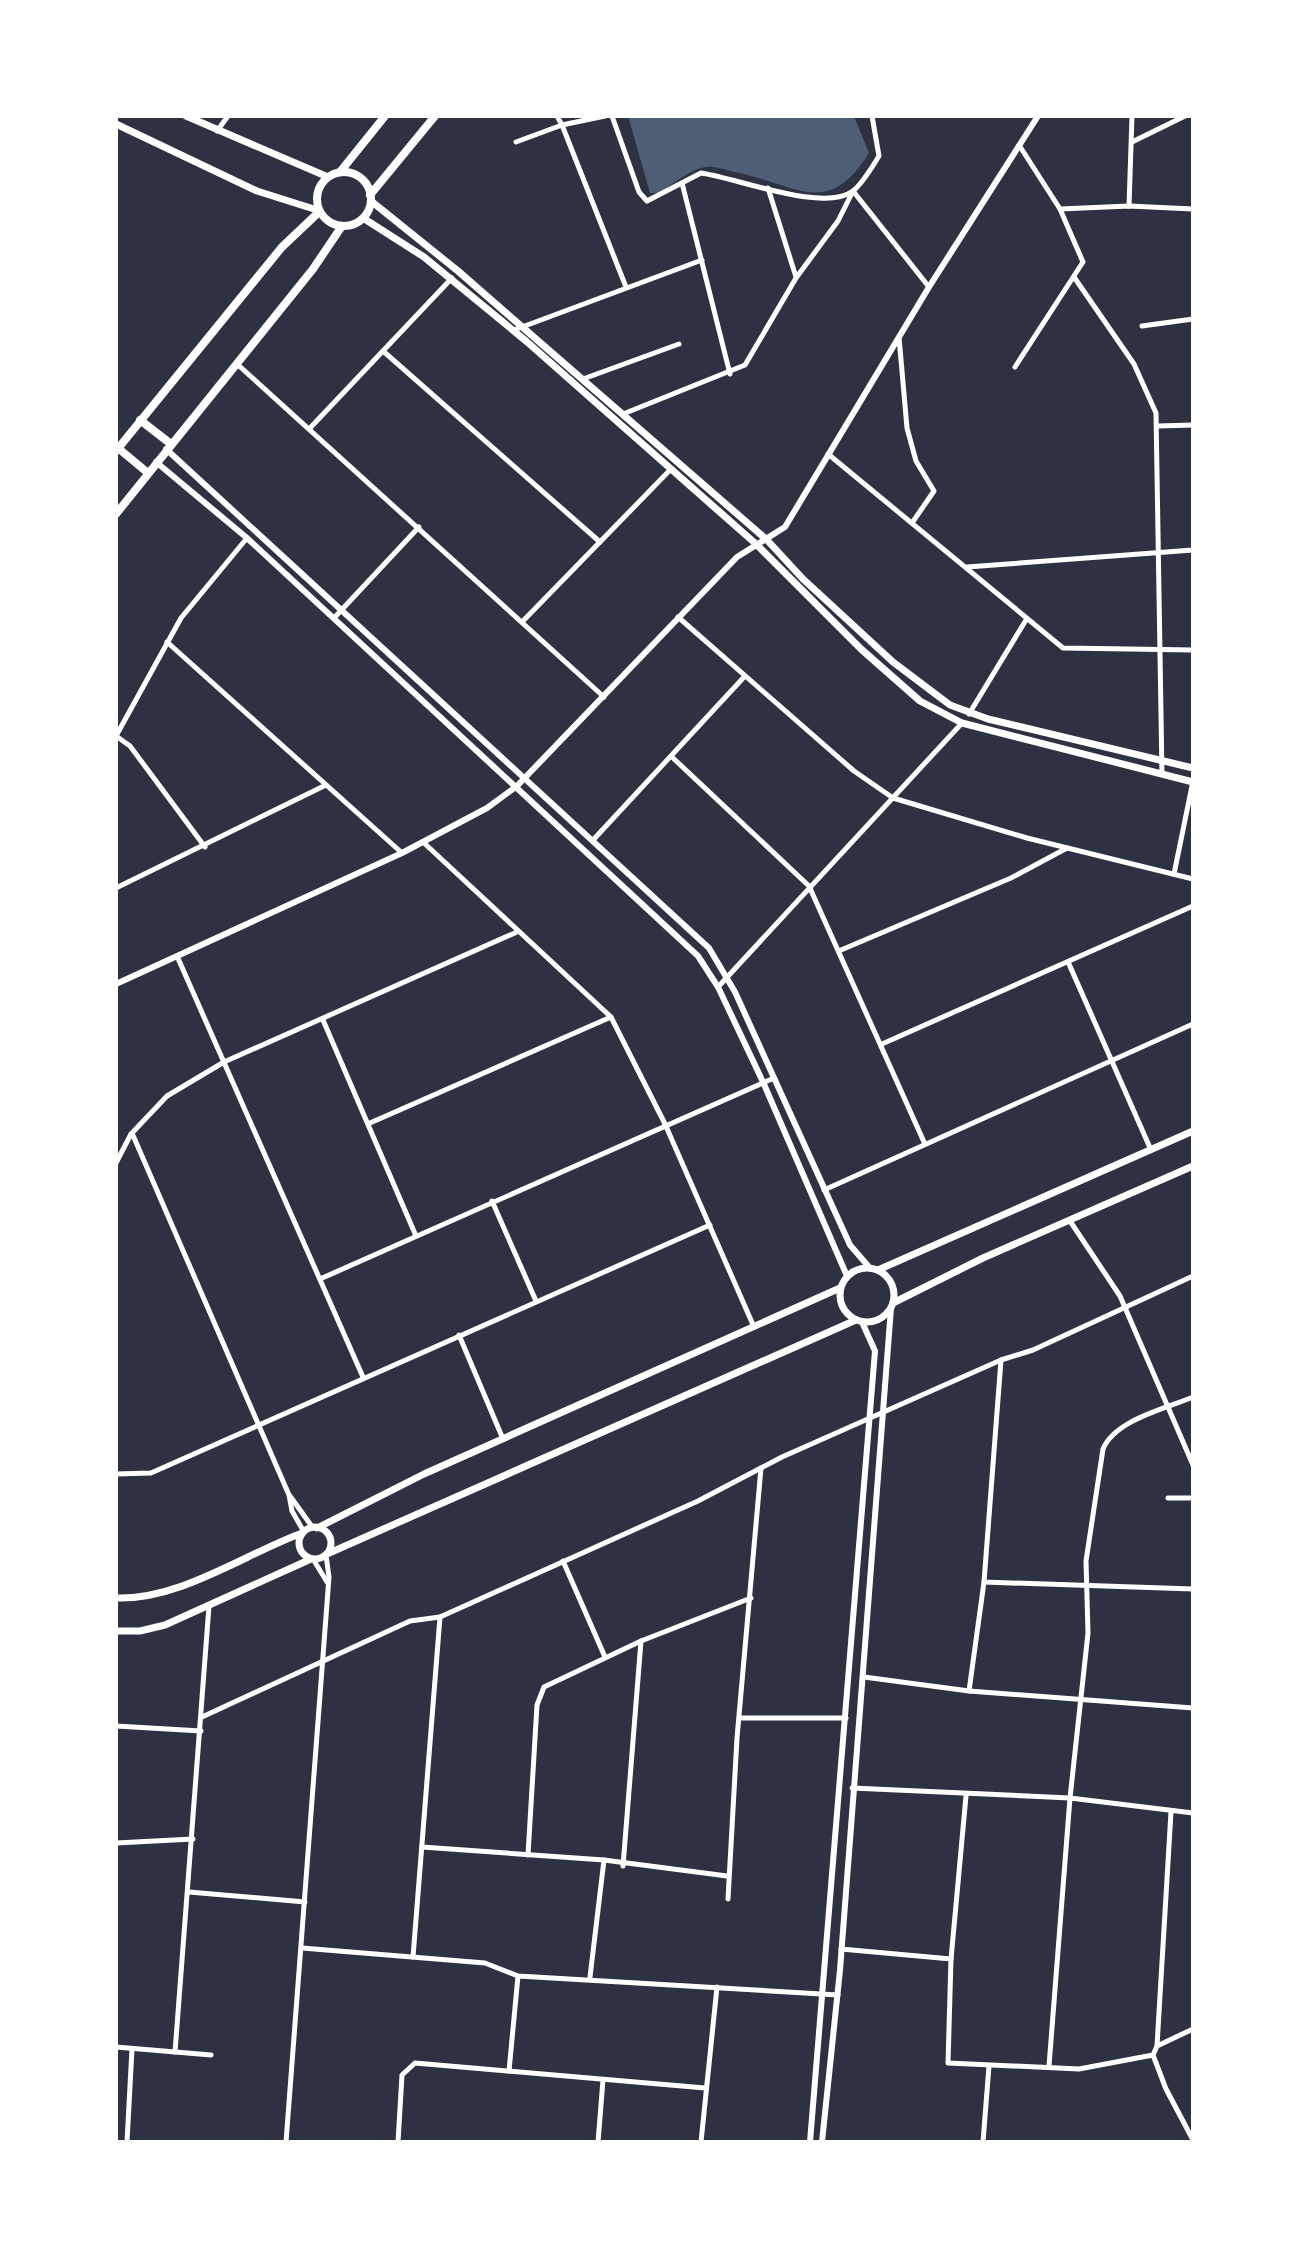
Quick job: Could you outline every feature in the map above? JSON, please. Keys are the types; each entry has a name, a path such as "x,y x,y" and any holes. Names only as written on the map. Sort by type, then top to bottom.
{"main road":[{"path":"186,116 328,177"},
{"path":"148,473 117,450 282,247 318,211 319,189 328,177 340,172 385,116"},
{"path":"116,514 313,269 342,226 363,218 371,198 435,116"},
{"path":"116,124 257,191 318,211 342,226"},
{"path":"340,172 356,175 371,198 767,540 803,579 914,681 969,714 1193,768"},
{"path":"363,218 391,233 452,278 514,330 756,544 901,686 962,723 1193,782"},
{"path":"140,420 169,446"},
{"path":"878,1270 1193,1131"},
{"path":"116,1631 152,1629 209,1606 859,1321 879,1320 892,1306 944,1276 1193,1166"},
{"path":"116,1598 136,1598 174,1588 315,1528 503,1439 840,1288 847,1276 869,1267 890,1280 892,1306"},
{"path":"840,1288 842,1307 859,1321"},
{"path":"315,1528 330,1538 326,1555"},
{"path":"303,1533 300,1549 312,1559"}],"street":[{"path":"216,131 228,116"},
{"path":"557,116 626,287"},
{"path":"516,142 562,125 605,116"},
{"path":"612,116 642,199 652,200 701,173 825,199 853,191"},
{"path":"623,414 730,374 745,365 757,351 796,278 838,221 853,191 879,156 872,116"},
{"path":"116,984 402,853 487,808 517,786 605,698 677,617 737,557 785,527 929,287 1038,116"},
{"path":"1129,206 1132,116"},
{"path":"1131,143 1185,116"},
{"path":"1015,367 1083,262 1060,209 1018,143"},
{"path":"682,183 730,374"},
{"path":"768,188 796,278"},
{"path":"853,191 929,287"},
{"path":"1060,209 1129,206 1193,209"},
{"path":"514,330 702,260"},
{"path":"1074,277 1134,364 1148,390 1157,426 1162,774"},
{"path":"310,428 452,278"},
{"path":"1142,326 1193,319"},
{"path":"899,336 907,428 916,461 934,491 912,523"},
{"path":"583,379 679,344"},
{"path":"383,351 600,542"},
{"path":"237,364 605,698"},
{"path":"1157,426 1193,425"},
{"path":"169,446 341,610 694,932 728,977 850,1245 869,1267"},
{"path":"828,454 1063,648 1193,650"},
{"path":"156,462 247,538 684,941 718,987 847,1276"},
{"path":"522,622 671,469"},
{"path":"334,618 419,527"},
{"path":"205,847 130,746 116,736 167,642 200,592 247,538"},
{"path":"967,567 1193,550"},
{"path":"677,617 874,788 893,798 1068,848 1193,879"},
{"path":"969,714 1026,620"},
{"path":"167,642 402,853"},
{"path":"594,839 673,758 745,676"},
{"path":"718,987 962,723"},
{"path":"673,758 809,886 841,950 924,1142"},
{"path":"1174,874 1193,782"},
{"path":"116,888 326,785"},
{"path":"423,842 611,1017 665,1124 755,1327"},
{"path":"841,950 1011,878 1068,848"},
{"path":"882,1044 1069,964 1193,906"},
{"path":"116,1163 132,1133 167,1096 224,1062 517,932"},
{"path":"177,956 363,1377"},
{"path":"1069,964 1151,1150"},
{"path":"370,1123 611,1017"},
{"path":"323,1020 370,1123 416,1236"},
{"path":"824,1190 924,1142 1193,1024"},
{"path":"320,1279 774,1078"},
{"path":"132,1133 303,1533"},
{"path":"492,1201 536,1301"},
{"path":"1070,1221 1125,1309 1193,1465"},
{"path":"116,1474 151,1473 257,1423 710,1225"},
{"path":"202,1717 410,1621 440,1617 698,1501 868,1418 882,1415 1001,1360 1125,1309 1193,1276"},
{"path":"822,2142 838,1995 892,1306"},
{"path":"810,2142 875,1351 859,1321"},
{"path":"459,1335 503,1439"},
{"path":"969,1691 984,1582 1001,1360"},
{"path":"1049,2066 1079,1698 1088,1633 1086,1561 1093,1497 1108,1437 1193,1397"},
{"path":"728,1899 727,1876 761,1468"},
{"path":"289,1495 301,1506 315,1528"},
{"path":"1168,1498 1193,1498"},
{"path":"286,2142 327,1582 326,1555"},
{"path":"312,1559 327,1582"},
{"path":"563,1561 605,1657"},
{"path":"984,1582 1193,1589"},
{"path":"528,1855 538,1699 550,1682 641,1641 751,1598"},
{"path":"175,2052 209,1606"},
{"path":"413,1957 440,1617"},
{"path":"623,1866 641,1641"},
{"path":"864,1677 969,1691 1193,1708"},
{"path":"740,1718 846,1718"},
{"path":"116,1726 201,1731"},
{"path":"852,1788 966,1796 1070,1798 1193,1813"},
{"path":"966,1796 951,1959 946,2060 950,2064 1079,2069 1153,2055"},
{"path":"1171,1812 1157,2046 1153,2055 1192,2141"},
{"path":"116,1843 193,1839"},
{"path":"422,1847 604,1860 623,1866 727,1876"},
{"path":"590,1977 604,1860"},
{"path":"189,1892 305,1902"},
{"path":"302,1948 485,1963 518,1976 590,1977 838,1995"},
{"path":"841,1949 951,1959"},
{"path":"509,2071 518,1976"},
{"path":"701,2142 717,1987"},
{"path":"1157,2046 1193,2029"},
{"path":"116,2047 211,2055"},
{"path":"127,2142 132,2049"},
{"path":"398,2142 402,2075 408,2066 509,2071 705,2088"},
{"path":"983,2142 989,2066"},
{"path":"598,2142 603,2080"}],"water":[{"path":"628,116 854,116 869,153 853,174 838,186 823,192 807,192 709,167 694,170 658,193 650,193"}]}
